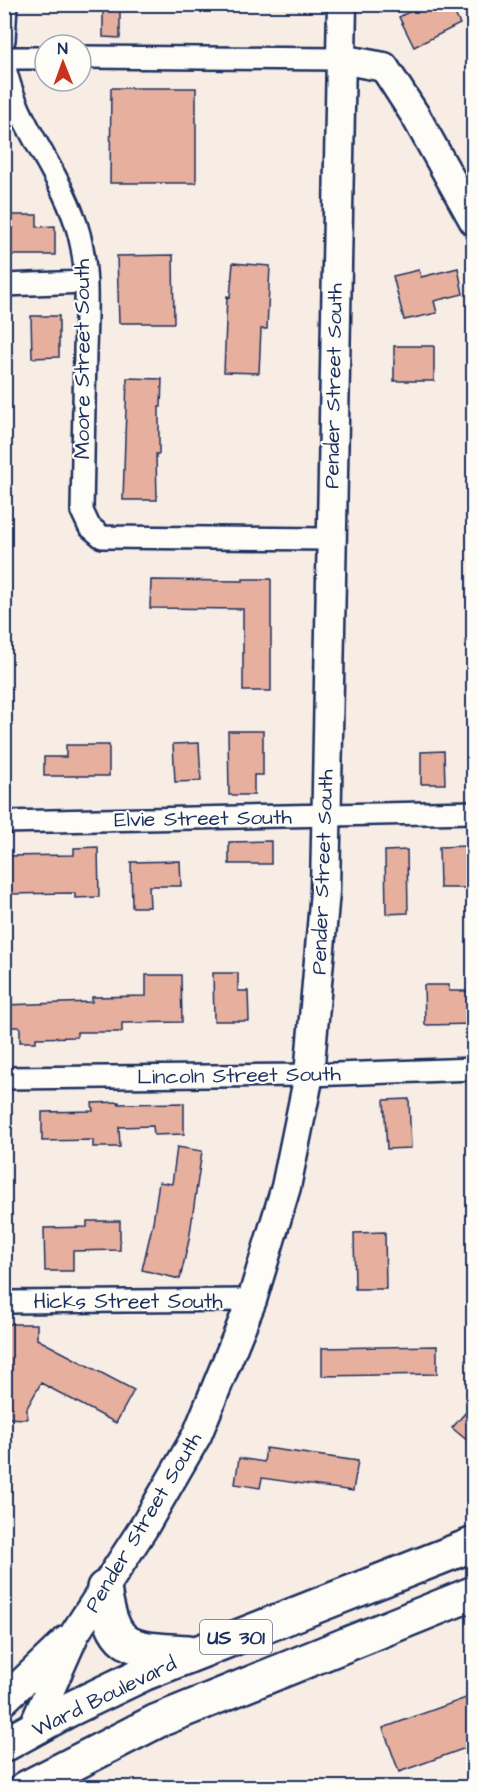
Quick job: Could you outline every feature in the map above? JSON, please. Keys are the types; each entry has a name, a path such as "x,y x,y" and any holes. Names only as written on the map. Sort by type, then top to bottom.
{"highway":[{"name":"Ward Boulevard","path":"18,1738 68,1710 143,1674 474,1544"},
{"path":"208,1700 327,1630 474,1571"},
{"path":"104,1588 109,1619 115,1632 128,1643 144,1649 196,1653"},
{"name":"US 301","path":"26,1788 157,1721 468,1598"},
{"path":"4,1785 18,1738"}],"street":[{"path":"4,40 6,4"},
{"name":"Pender Street South","path":"18,1738 75,1633 144,1527 197,1435 252,1300 286,1187 309,1075 321,949 342,4"},
{"path":"93,57 340,59 384,67 415,115 474,221"},
{"path":"4,58 33,58"},
{"name":"Moore Street South","path":"4,63 9,88 16,105 70,205 79,235 86,282 82,511 89,526 102,537 329,539"},
{"path":"4,285 86,282"},
{"name":"Elvie Street South","path":"4,822 474,812"},
{"name":"Lincoln Street South","path":"4,1078 309,1075 474,1069"},
{"name":"Hicks Street South","path":"4,1302 252,1300"},
{"name":"Pender Street South","path":"4,1700 75,1633"}],"building":[{"path":"103,4 120,4 120,38 103,37"},
{"path":"424,4 450,4 460,24 414,47 399,17"},
{"path":"111,88 196,88 196,183 110,183"},
{"path":"9,215 37,215 37,227 55,226 55,255 10,255"},
{"path":"173,255 174,323 119,323 117,256"},
{"path":"233,263 270,266 267,329 261,329 259,373 224,372 227,296 230,297"},
{"path":"458,268 463,294 434,301 437,313 404,320 393,276 419,270 421,277"},
{"path":"31,316 59,316 59,357 32,358"},
{"path":"394,346 434,346 434,381 394,381"},
{"path":"127,378 162,379 161,407 159,407 159,454 156,454 157,500 123,500"},
{"path":"243,579 271,579 271,691 243,691 243,609 150,608 151,580 243,581"},
{"path":"228,731 263,731 263,775 254,775 254,795 229,795"},
{"path":"199,743 201,781 175,782 173,744"},
{"path":"66,745 109,745 109,776 44,776 44,757 66,757"},
{"path":"444,751 445,784 421,784 421,752"},
{"path":"271,841 271,864 229,864 229,842"},
{"path":"468,846 469,888 440,888 439,847"},
{"path":"98,847 99,897 75,898 75,893 4,894 4,856 74,855 74,848"},
{"path":"407,850 408,913 386,914 385,851"},
{"path":"180,861 181,886 149,886 150,907 132,907 131,862"},
{"path":"213,973 238,973 238,991 248,991 249,1021 214,1021"},
{"path":"146,975 181,975 182,1022 122,1023 122,1032 77,1032 77,1037 36,1038 36,1042 20,1042 20,1027 4,1027 4,1005 92,1002 92,997 146,996"},
{"path":"424,985 449,985 449,991 474,991 474,1024 425,1025"},
{"path":"409,1099 411,1148 387,1149 384,1100"},
{"path":"119,1102 119,1104 184,1103 184,1134 154,1135 153,1126 119,1127 120,1147 93,1147 93,1140 42,1141 42,1112 93,1111 92,1103"},
{"path":"177,1147 202,1151 189,1240 180,1279 142,1270 159,1182 172,1184"},
{"path":"87,1221 120,1221 120,1250 73,1251 73,1271 45,1271 44,1228 87,1227"},
{"path":"385,1232 386,1289 355,1289 354,1233"},
{"path":"4,1324 37,1324 37,1339 134,1390 116,1423 41,1383 27,1408 27,1419 4,1418"},
{"path":"437,1346 437,1374 322,1376 322,1348"},
{"path":"474,1403 474,1446 452,1428"},
{"path":"266,1448 358,1461 353,1491 262,1478 260,1488 235,1484 239,1458 264,1462"},
{"path":"474,1695 474,1745 399,1772 383,1728"}]}
